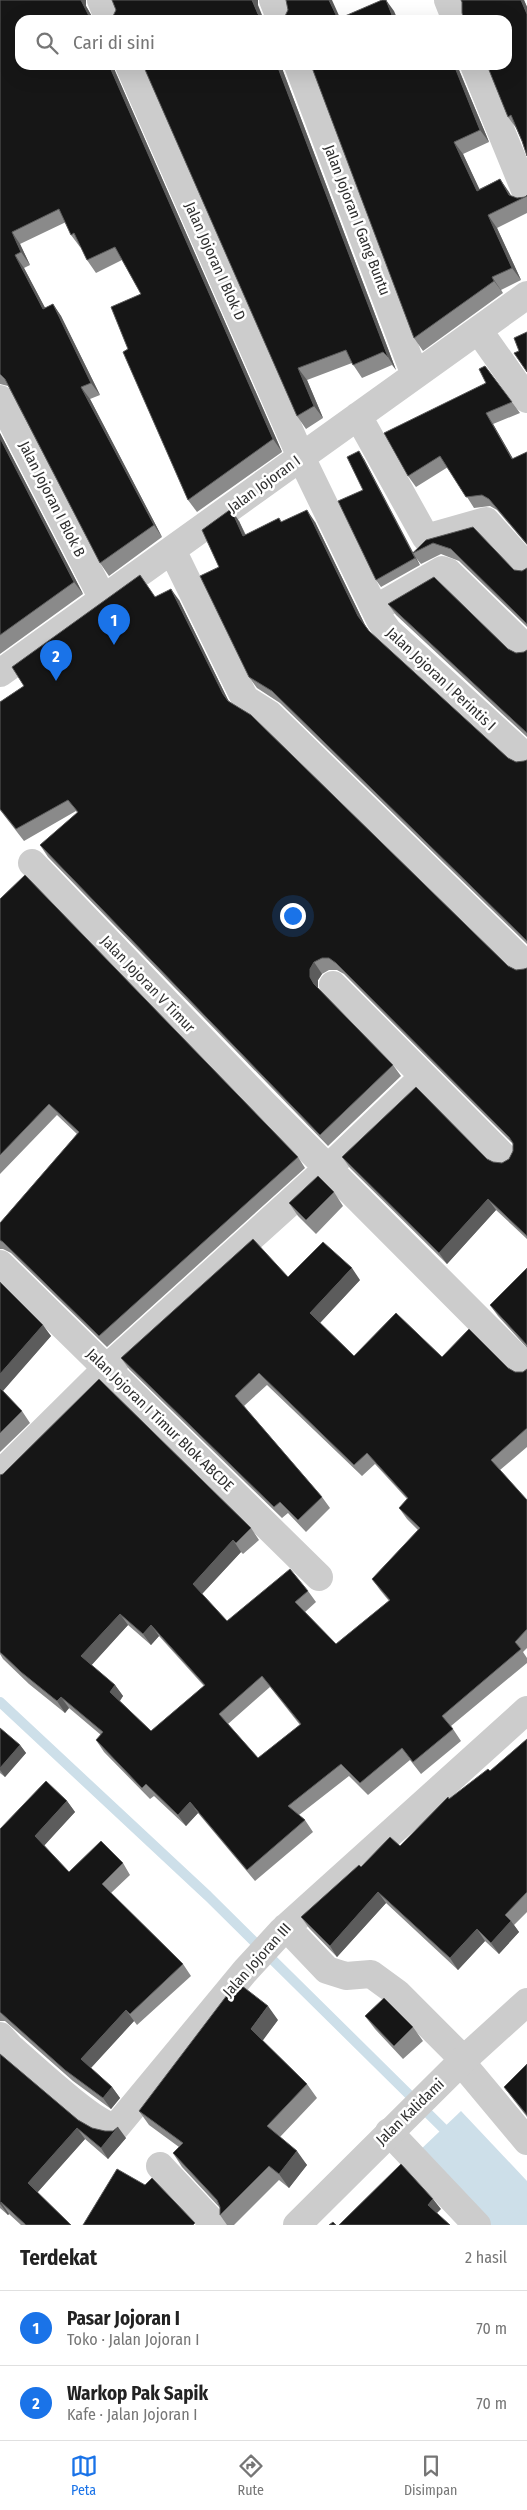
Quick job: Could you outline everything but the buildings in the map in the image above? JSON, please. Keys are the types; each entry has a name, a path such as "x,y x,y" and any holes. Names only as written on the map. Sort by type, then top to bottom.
{"street":[{"path":"101,0 108,15"},
{"path":"273,0 279,15"},
{"path":"448,0 454,15"},
{"name":"Jalan Jojoran I Blok D","path":"131,70 301,457"},
{"name":"Jalan Jojoran I Gang Buntu","path":"300,70 416,375"},
{"path":"476,70 527,195"},
{"name":"Jalan Jojoran I","path":"0,673 527,295"},
{"path":"479,331 527,399"},
{"name":"Jalan Jojoran I Blok B","path":"0,399 103,599"},
{"path":"358,416 426,538 486,521 527,567"},
{"name":"Jalan Jojoran I Perintis I","path":"301,457 375,609 388,630 527,758"},
{"path":"172,550 245,699 269,714 527,966"},
{"path":"375,609 442,570 448,572 527,649"},
{"name":"Jalan Jojoran V Timur","path":"32,863 265,1105 527,1368"},
{"path":"332,985 506,1159"},
{"path":"0,1474 107,1368 328,1168 423,1077"},
{"name":"Jalan Jojoran I Timur Blok ABCDE","path":"0,1264 319,1577"},
{"name":"Jalan Jojoran III","path":"0,2036 10,2047 86,2112 112,2128 120,2123 246,1970 283,1930 527,1710"},
{"path":"283,1930 327,1970 346,1976 371,1974 391,1988 461,2062 527,2141"},
{"name":"Jalan Kalidami","path":"297,2225 461,2062 527,2002"},
{"path":"392,2129 476,2225"},
{"path":"160,2166 214,2225"}],"water":[{"path":"461,2111 527,2181 527,2225 484,2225 418,2152"}],"waterway":[{"path":"0,1702 208,1896 453,2138"}],"place":[{"name":"Pasar Jojoran I","path":"114,645"},
{"name":"Warkop Pak Sapik","path":"56,681"}]}
